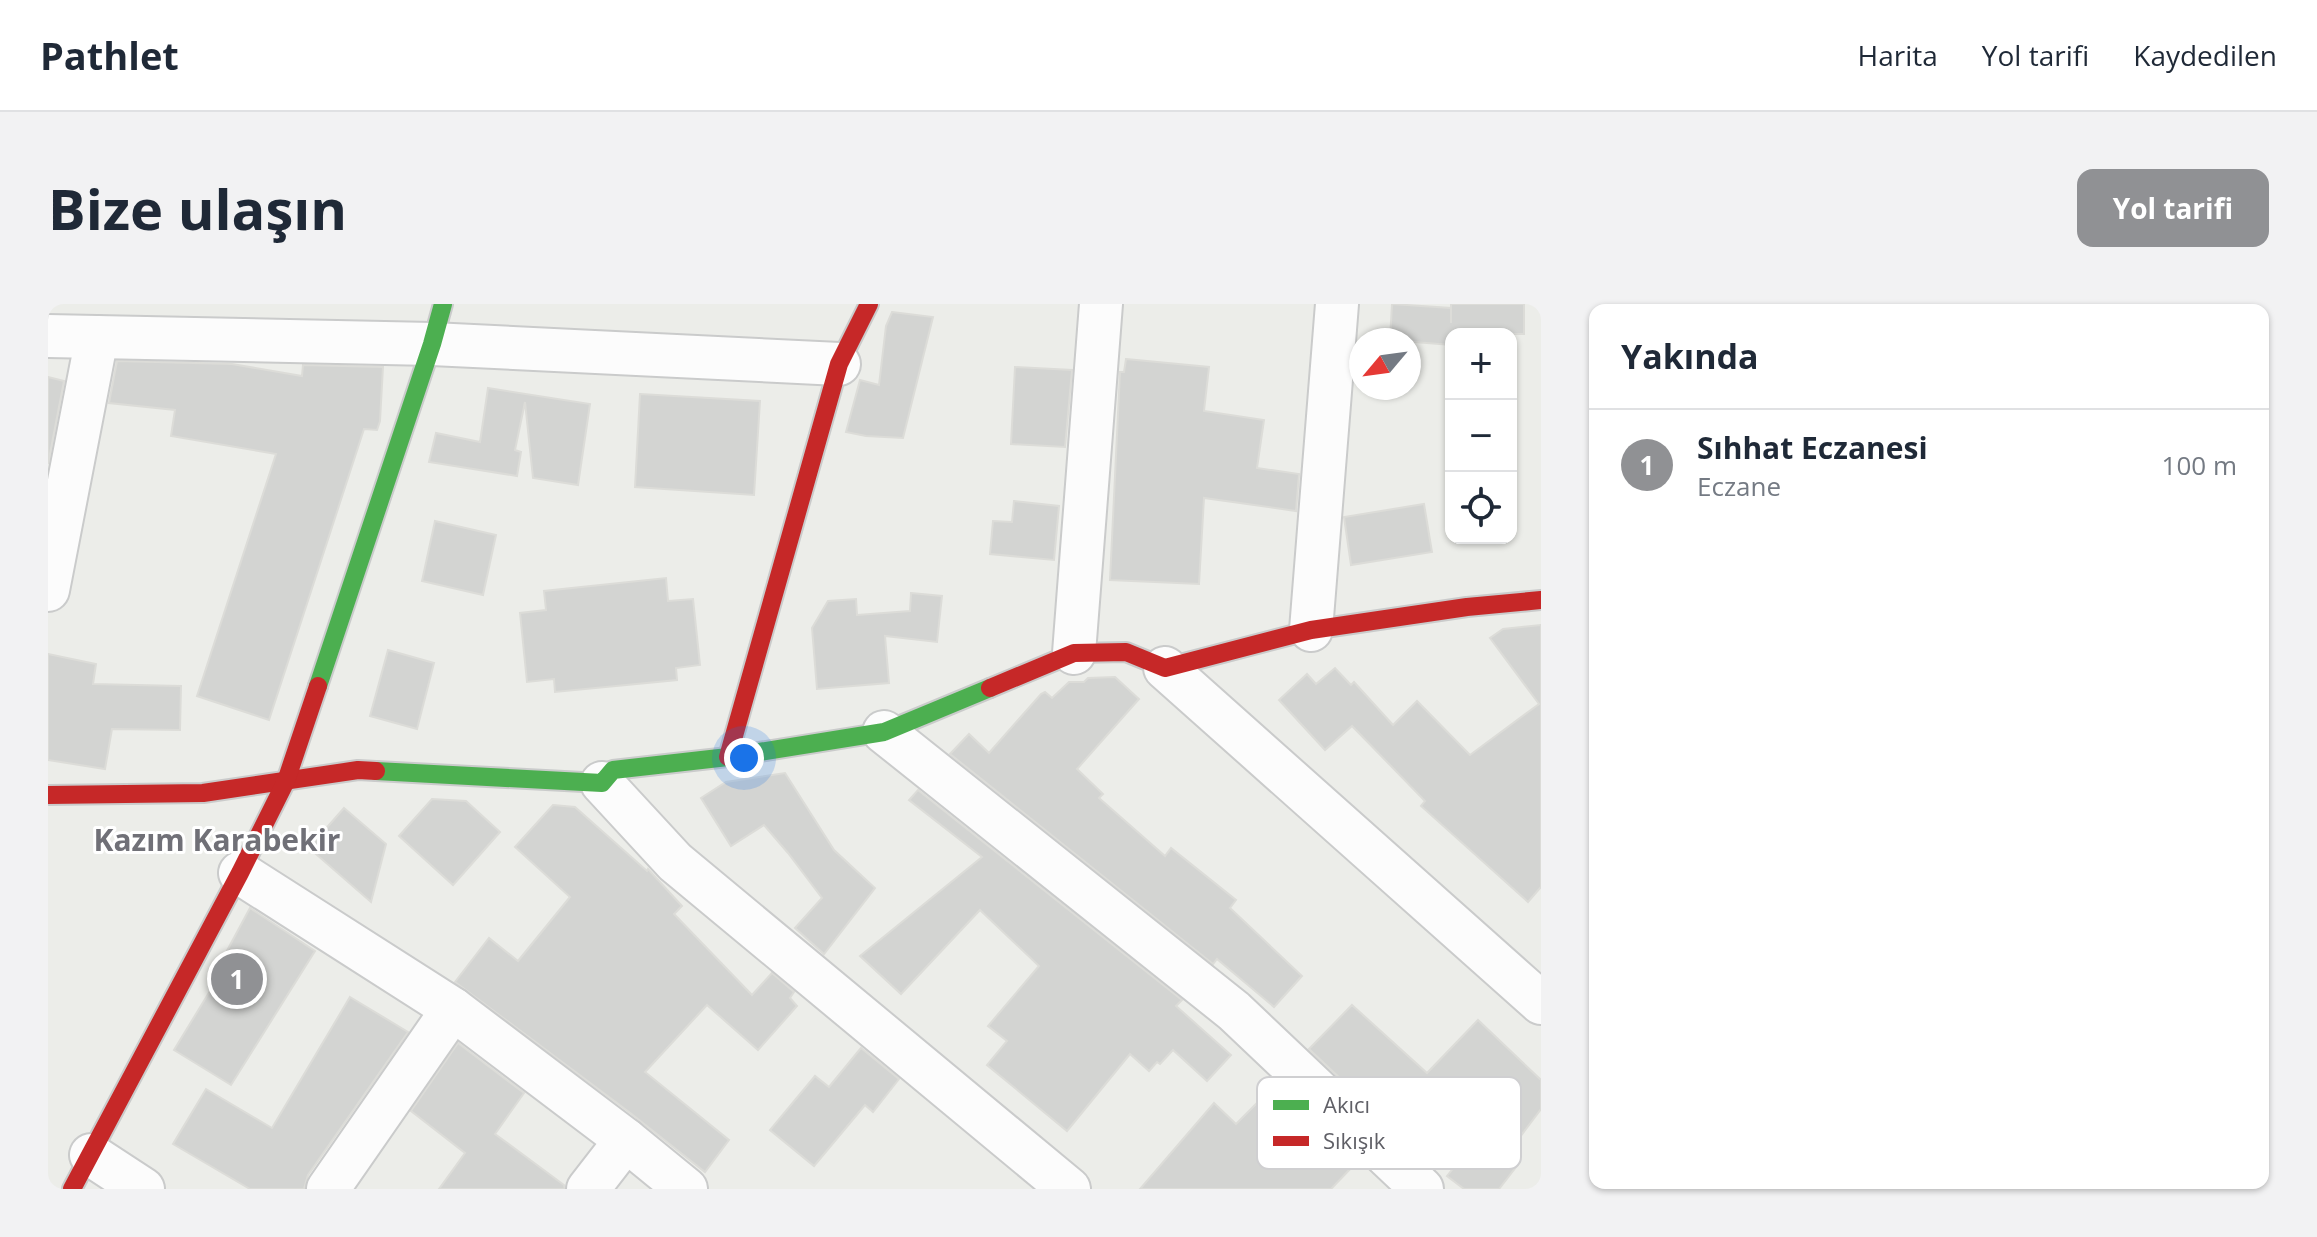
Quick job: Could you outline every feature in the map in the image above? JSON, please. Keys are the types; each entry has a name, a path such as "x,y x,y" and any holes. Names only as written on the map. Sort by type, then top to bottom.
{"street":[{"path":"143,1189 82,1172 286,781 443,304"},
{"path":"728,757 839,364 869,304"},
{"path":"1074,653 1101,304"},
{"path":"1311,630 1337,304"},
{"path":"48,336 432,344 839,364"},
{"path":"48,590 97,337"},
{"path":"1165,668 1311,630 1467,607 1541,600"},
{"path":"602,783 613,770 728,757 884,732 1074,653 1126,652 1165,668 1541,1003"},
{"path":"884,732 1234,1011 1304,1077"},
{"path":"48,795 203,793 358,770 602,783 675,862 1069,1189"},
{"path":"240,873 453,1009 686,1189"},
{"path":"328,1189 453,1009"},
{"path":"588,1189 626,1140"},
{"path":"1401,1169 1422,1189"}],"building":[{"path":"1392,304 1451,308 1451,304 1524,304 1524,334 1517,334 1517,328 1445,328 1445,345 1421,343 1421,328 1391,328"},
{"path":"892,312 933,317 903,438 846,432 860,380 879,385 886,326"},
{"path":"1126,359 1209,367 1204,411 1264,420 1257,468 1299,474 1296,511 1204,498 1199,584 1110,580 1120,372 1124,372"},
{"path":"117,361 232,364 302,376 303,365 383,367 380,421 377,430 364,429 269,720 197,696 276,454 171,436 175,410 109,403"},
{"path":"1015,367 1072,370 1065,447 1011,444"},
{"path":"48,377 64,381 48,464"},
{"path":"488,388 590,404 578,485 533,478 525,402 515,450 521,452 517,476 429,462 436,433 480,442"},
{"path":"640,394 760,401 754,495 635,487"},
{"path":"1014,501 1059,506 1054,560 990,554 993,521 1012,522"},
{"path":"1424,504 1432,552 1351,565 1344,517"},
{"path":"435,521 496,535 483,595 422,581"},
{"path":"666,578 668,601 693,599 700,665 676,668 677,680 555,692 554,679 527,682 520,613 546,610 544,591"},
{"path":"911,593 942,596 937,642 885,636 889,683 817,689 812,628 828,601 856,599 857,615 910,611"},
{"path":"1541,625 1541,887 1528,902 1421,806 1425,801 1352,726 1325,750 1279,700 1307,674 1316,684 1335,668 1351,685 1354,682 1393,725 1417,701 1470,755 1539,704 1490,638 1503,629"},
{"path":"388,650 434,663 417,729 370,716"},
{"path":"48,654 96,664 93,684 181,686 180,730 112,729 105,769 48,760"},
{"path":"1115,677 1139,699 1077,769 1103,794 1099,798 1165,856 1171,848 1236,900 1230,908 1302,976 1274,1007 1217,959 1213,964 950,754 969,734 989,753 1045,692 1052,698 1069,682"},
{"path":"785,773 834,850 875,888 824,954 795,928 822,898 788,853 764,825 731,846 701,798 726,782"},
{"path":"918,790 1182,1000 1176,1006 1231,1055 1207,1081 1173,1050 1149,1071 1130,1054 1067,1131 987,1065 1007,1041 988,1026 1039,966 980,910 901,994 860,956 982,857 909,800"},
{"path":"432,799 466,801 500,832 453,885 399,836"},
{"path":"553,805 575,807 648,869 682,906 674,914 752,995 772,973 794,992 790,998 797,1006 758,1050 707,1005 645,1072 729,1140 705,1172 455,982 489,938 518,961 570,897 515,847"},
{"path":"344,808 386,844 371,902 309,848"},
{"path":"250,908 315,951 231,1085 174,1050 213,986 209,984"},
{"path":"350,997 408,1032 308,1175 304,1189 250,1189 173,1144 206,1089 272,1128"},
{"path":"1352,1005 1427,1073 1478,1020 1541,1080 1541,1109 1521,1136 1521,1077 1339,1077 1309,1049"},
{"path":"458,1043 524,1093 495,1134 564,1185 565,1189 439,1189 465,1153 411,1111"},
{"path":"861,1048 899,1079 873,1112 865,1105 814,1166 770,1130 815,1076 829,1087"},
{"path":"1214,1103 1236,1124 1257,1103 1257,1169 1350,1169 1331,1189 1140,1189"},
{"path":"1453,1169 1515,1169 1499,1189 1464,1189 1447,1176"}],"traffic: fast":[{"path":"318,686 443,304"},
{"path":"376,771 602,783 613,770 728,757 884,732 990,688"}],"traffic: jam":[{"path":"728,757 839,364 869,304"},
{"path":"990,688 1074,653 1126,652 1165,668 1311,630 1467,607 1541,600"},
{"path":"72,1189 286,781 318,686"},
{"path":"48,795 203,793 358,770 376,771"}],"place":[{"name":"Sıhhat Eczanesi","path":"237,979"}],"district":[{"name":"Kazım Karabekir","path":"217,839"}]}
